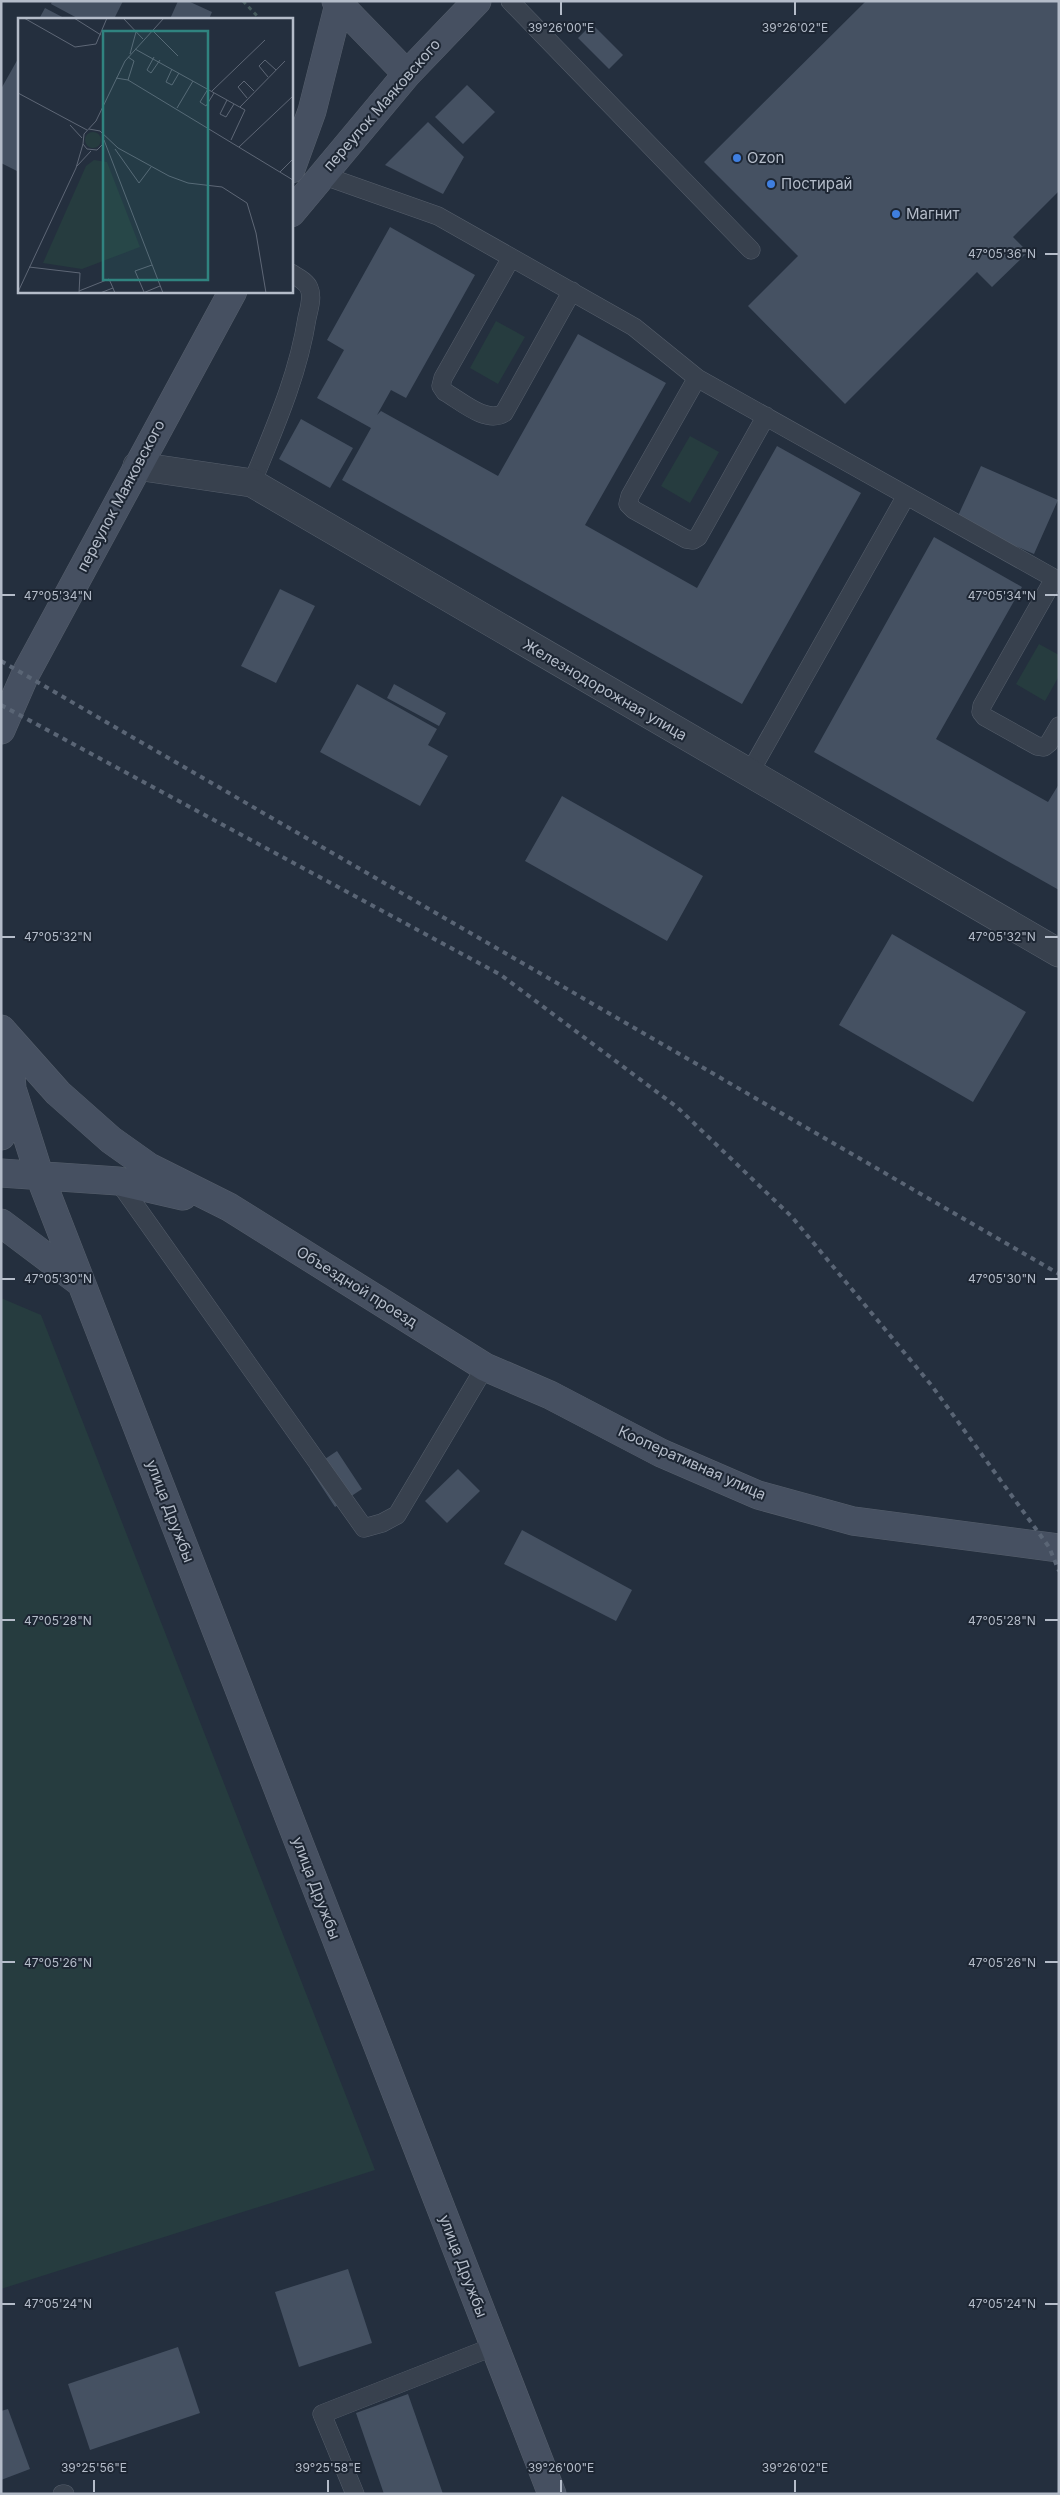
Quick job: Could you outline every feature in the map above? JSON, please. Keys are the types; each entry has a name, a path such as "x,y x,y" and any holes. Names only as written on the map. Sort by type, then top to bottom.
{"main road":[{"name":"переулок Маяковского","path":"292,211 407,74 477,1"},
{"path":"338,3 407,74"},
{"path":"292,166 312,111 338,3"},
{"name":"переулок Маяковского","path":"1,730 25,675 232,292"},
{"path":"1,1136 5,1130 13,1092 2,1030"},
{"path":"2,1030 58,1094 111,1140 149,1167 229,1207"},
{"name":"улица Дружбы","path":"13,1092 38,1174 552,2494"},
{"path":"1,1173 38,1174 118,1181 229,1207"},
{"name":"Объездной проезд","path":"229,1207 485,1367"},
{"path":"1,1224 81,1283"},
{"name":"Кооперативная улица","path":"485,1367 550,1395 662,1453 758,1495 853,1521 1059,1548"}],"street":[{"name":"Железнодорожная улица","path":"137,466 252,483 1059,953"}],"lane":[{"path":"510,1 751,250"},
{"path":"322,175 438,216 634,326 697,378 1056,580 982,706 981,712 985,717 1037,746 1044,747 1049,743 1059,726"},
{"path":"511,258 443,378 441,386 445,392 488,416 497,417 504,413 572,292"},
{"path":"252,483 282,411 303,345 310,299 309,287 302,279 292,274"},
{"path":"697,378 630,496 628,504 643,515 686,539 693,540 698,537 766,416"},
{"path":"749,774 906,496"},
{"path":"118,1181 364,1528 382,1523 397,1515 485,1367"},
{"path":"355,2494 322,2414 495,2346"}],"path":[{"path":"243,1 259,18"}],"green space":[{"path":"496,321 525,337 498,384 470,368"},
{"path":"690,436 719,452 690,503 661,486"},
{"path":"1039,644 1059,655 1059,676 1045,701 1016,684"},
{"path":"1,1298 41,1315 375,2170 1,2289"}],"building":[{"path":"52,1 123,1 114,18 77,18 51,4"},
{"path":"178,1 188,1 212,12 209,18 170,18"},
{"name":"Магнит","path":"866,1 1059,1 1059,191 1013,237 1028,252 992,287 977,272 845,404 748,306 798,256 704,162"},
{"path":"45,8 64,18 40,18"},
{"path":"592,24 623,55 609,69 578,38"},
{"path":"18,59 18,172 1,163 1,89"},
{"path":"467,85 495,112 463,144 435,117"},
{"path":"428,122 464,157 443,194 385,165"},
{"path":"390,227 475,275 406,398 391,390 377,415 381,411 498,476 578,334 666,383 585,525 697,588 777,446 861,493 742,704 342,480 371,428 317,398 344,350 327,340"},
{"path":"301,419 353,448 330,488 279,459"},
{"path":"981,466 1058,500 1034,554 956,520"},
{"path":"934,537 1022,587 936,739 1048,802 1059,784 1059,890 814,752"},
{"path":"280,589 315,606 276,683 241,666"},
{"path":"357,684 437,729 428,745 448,756 420,806 320,752"},
{"path":"394,684 446,713 439,726 387,698"},
{"path":"562,796 703,876 667,941 525,861"},
{"path":"892,934 1026,1012 973,1102 839,1025"},
{"path":"337,1451 362,1489 335,1507 310,1469"},
{"path":"458,1469 480,1491 447,1523 425,1501"},
{"path":"522,1530 632,1590 616,1621 504,1564"},
{"path":"348,2269 372,2343 299,2367 275,2292"},
{"path":"178,2347 200,2413 90,2450 68,2384"},
{"path":"408,2394 443,2494 384,2494 356,2413"},
{"path":"8,2409 30,2469 1,2480 1,2411"}],"railway":[{"path":"1,661 1059,1274"},
{"path":"1,705 501,975 677,1107 792,1217 932,1386 1049,1547 1059,1571"}],"place":[{"name":"Ozon","path":"737,158"},
{"name":"Постирай","path":"771,184"},
{"name":"Магнит","path":"896,214"}]}
